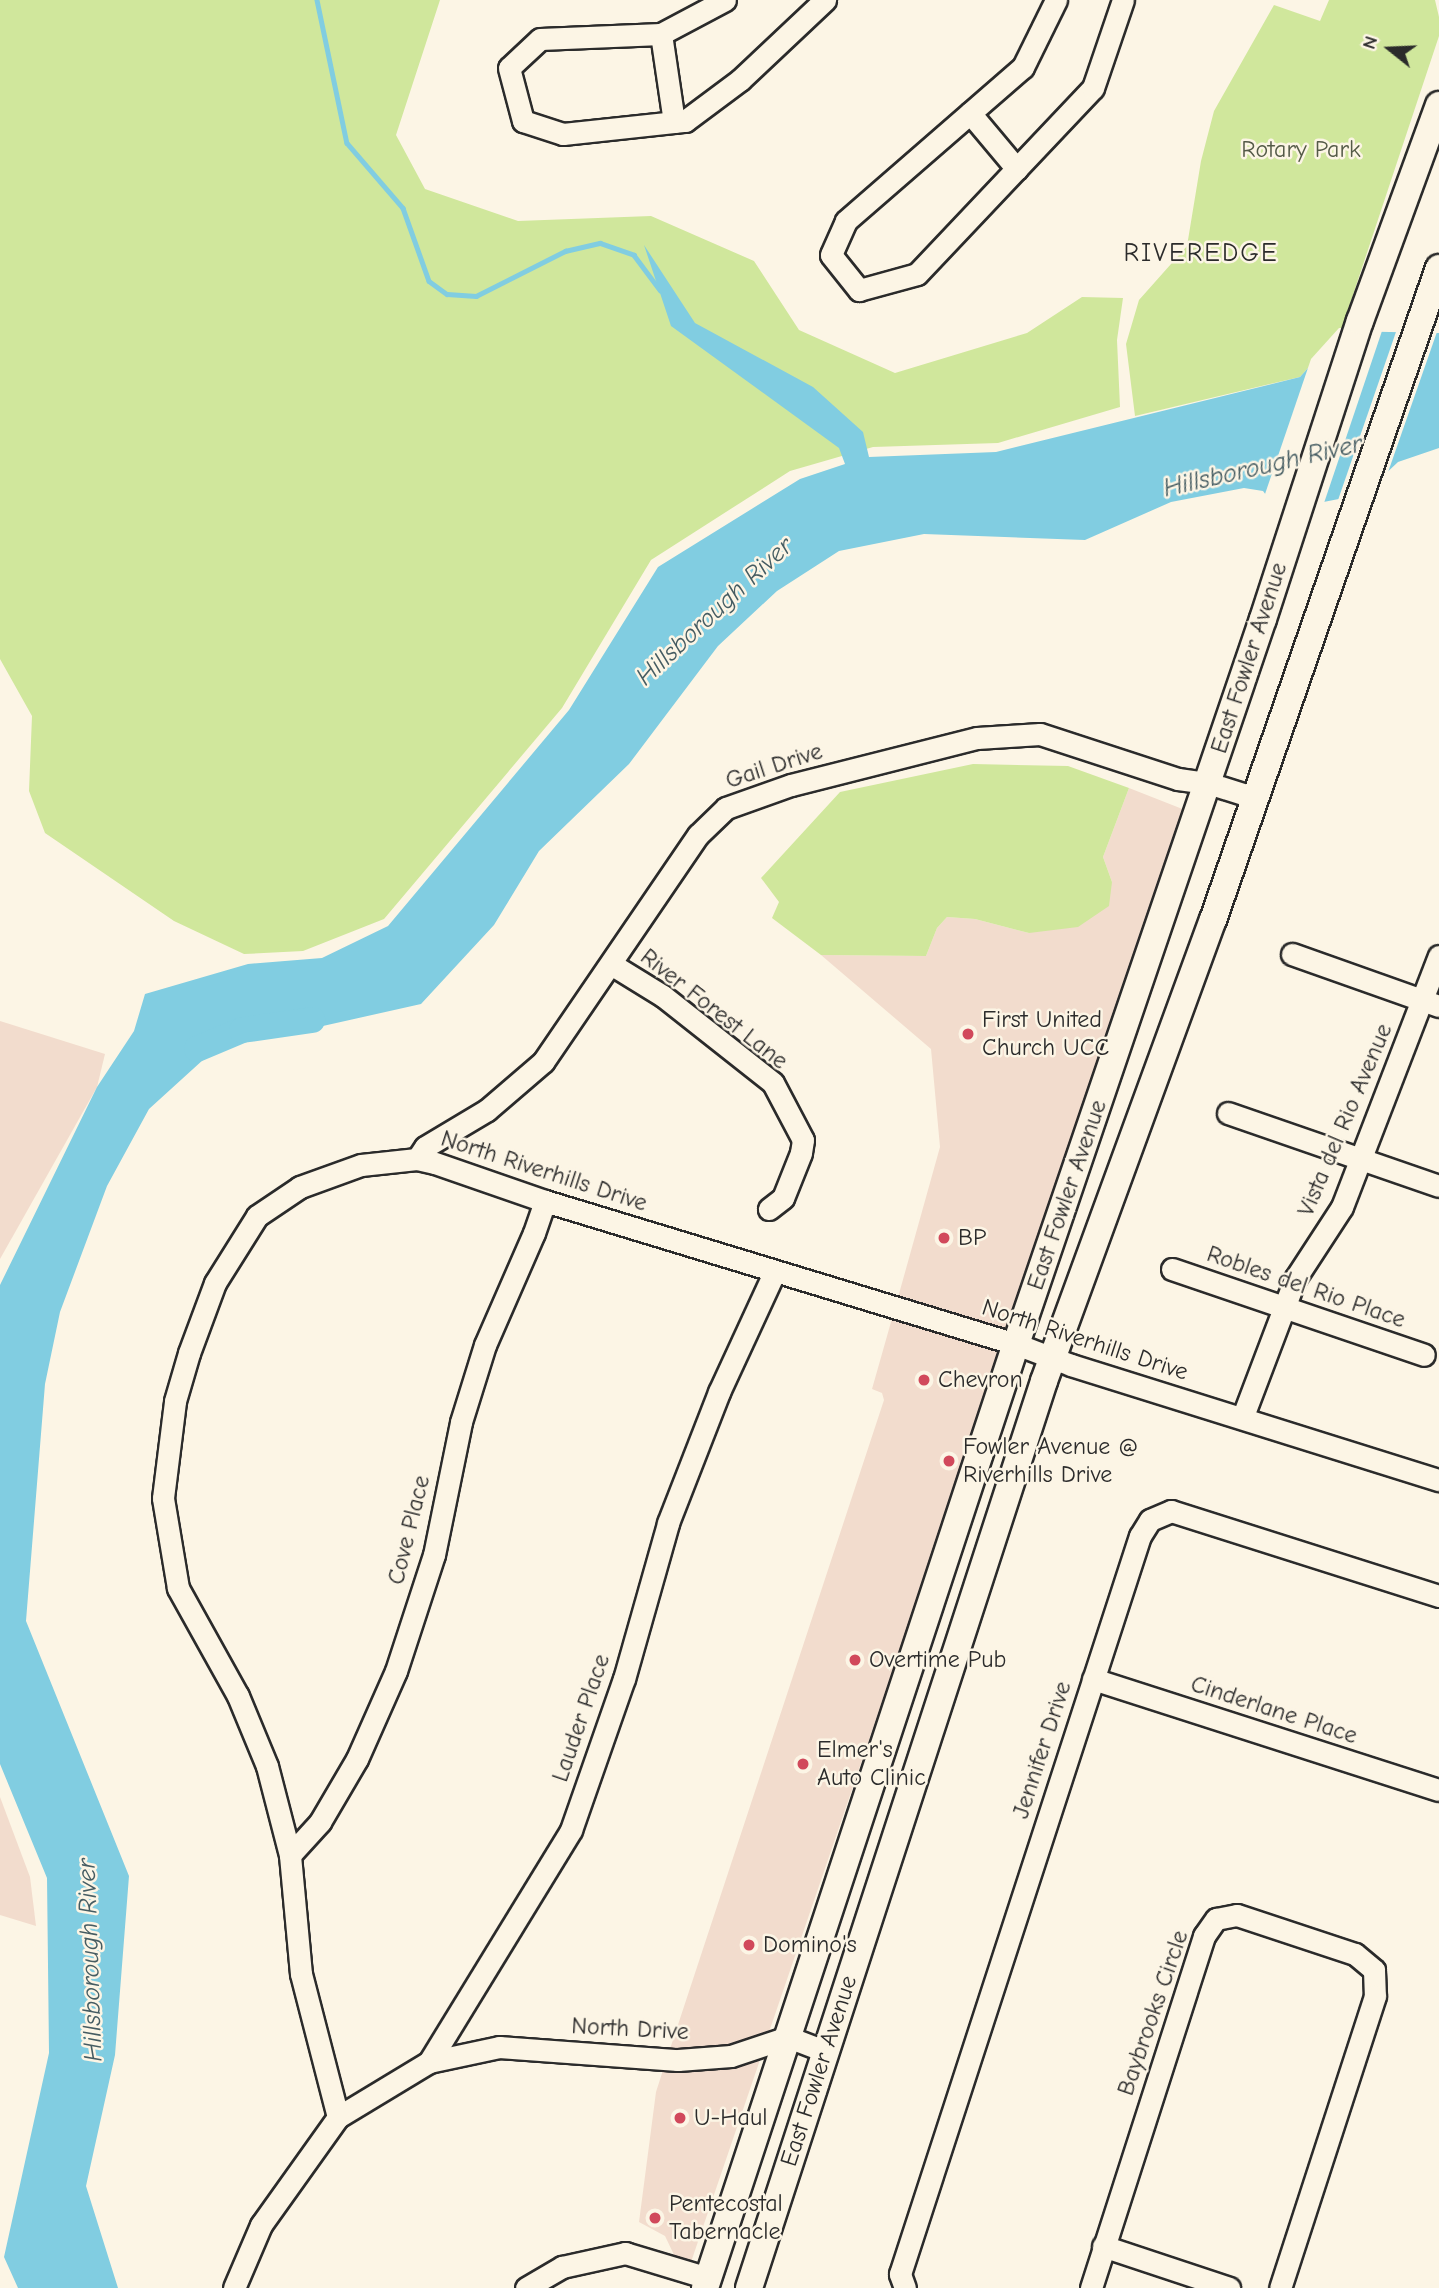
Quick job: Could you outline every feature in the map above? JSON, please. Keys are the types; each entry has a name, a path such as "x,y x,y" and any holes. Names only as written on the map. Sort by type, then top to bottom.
{"main road":[{"name":"East Fowler Avenue","path":"707,2283 1016,1344 1208,783 1360,321 1439,105"},
{"name":"East Fowler Avenue","path":"749,2288 1052,1357 1256,798 1439,268"}],"street":[{"path":"725,0 661,34 540,39 509,68 523,121 563,134 685,121 740,80 825,0"},
{"path":"1056,0 1023,67 846,220 831,255 859,290 917,274 1093,88 1123,0"},
{"path":"661,34 674,122"},
{"path":"970,113 1017,169"},
{"name":"Gail Drive","path":"417,1159 425,1146 487,1110 543,1062 698,835 726,808 791,785 976,738 1040,734 1178,779 1208,783 1256,798"},
{"path":"1292,954 1431,1003"},
{"name":"Vista del Rio Avenue","path":"1243,1416 1282,1307 1306,1262 1331,1228 1431,1003 1439,956"},
{"name":"River Forest Lane","path":"611,964 663,996 773,1083 803,1140 801,1153 783,1198 769,1209"},
{"path":"1228,1113 1439,1186"},
{"name":"North Riverhills Drive","path":"338,2117 301,1974 290,1855 267,1766 244,1708 178,1588 163,1498 175,1401 215,1283 257,1216 300,1187 361,1165 417,1159 545,1201 1016,1344 1439,1480"},
{"name":"Cove Place","path":"290,1855 320,1822 357,1759 396,1671 434,1555 460,1422 485,1345 534,1233 545,1201"},
{"name":"Robles del Rio Place","path":"1172,1269 1424,1355"},
{"name":"Lauder Place","path":"338,2117 429,2062 571,1830 624,1679 668,1523 719,1392 775,1271"},
{"name":"Jennifer Drive","path":"905,2288 900,2274 1140,1536 1150,1520 1171,1511 1439,1597"},
{"name":"Cinderlane Place","path":"1093,1679 1439,1790"},
{"name":"Baybrooks Circle","path":"1103,2246 1204,1936 1216,1919 1237,1915 1355,1954 1374,1970 1375,1996 1280,2288"},
{"path":"788,2037 824,2051"},
{"name":"North Drive","path":"429,2062 499,2047 678,2060 731,2056 788,2037"},
{"path":"234,2288 261,2225 338,2117"},
{"path":"1091,2288 1103,2246 1228,2288"},
{"path":"526,2288 562,2267 625,2253 707,2283"}],"shaded area":[{"path":"1129,788 1185,810 1008,1333 897,1301 940,1147 931,1049 821,955 926,956 937,928 947,917 975,919 1029,933 1112,882 1103,857"},
{"path":"0,1021 105,1054 97,1087 0,1259"},
{"path":"893,1315 1003,1348 768,2035 729,2048 669,2052 884,1400 882,1393 872,1389"},
{"path":"0,1797 30,1877 36,1926 0,1915"},
{"path":"762,2054 690,2265 677,2261 665,2236 639,2222 656,2092 664,2067"}],"green space":[{"path":"0,0 440,0 396,135 425,189 518,221 651,216 754,261 799,330 895,373 1027,333 1082,297 1123,298 1117,340 1120,407 998,443 873,447 790,471 651,560 562,708 384,919 303,951 244,954 174,921 45,833 29,791 32,716 0,659"},
{"name":"Rotary Park","path":"1329,0 1435,0 1439,17 1439,36 1341,331 1300,377 1135,416 1126,344 1139,300 1187,246 1201,161 1214,111 1274,5 1320,21"},
{"path":"973,764 1068,766 1129,788 1103,857 1112,882 1109,906 1078,927 1029,933 975,919 947,917 937,928 926,956 821,955 772,918 779,902 761,878 840,792"}],"water":[{"name":"Hillsborough River","path":"644,245 695,323 813,387 863,432 869,457 996,452 1300,377 1341,331 1439,333 1439,448 1398,462 1364,494 1278,511 1263,491 1244,488 1171,502 1085,540 924,534 839,551 777,591 718,646 629,764 539,851 494,925 421,1004 305,1030 248,1019 149,1109 107,1186 60,1312 45,1384 26,1621 129,1876 115,2055 86,2186 118,2288 18,2288 4,2257 49,2053 47,1878 0,1764 0,1285 97,1087 134,1031 145,994 248,964 322,958 388,926 569,710 658,567 800,479 845,464 839,448 671,326"}],"pier":[{"path":"1339,328 1383,328 1323,506 1276,514 1264,497 1311,359"},
{"path":"1397,329 1438,329 1386,478 1366,497 1337,503"}],"waterway":[{"path":"317,0 347,143 403,208 429,281 447,294 476,296 565,251 600,243 634,255 660,290"},
{"name":"Hillsborough River","path":"197,1049 242,1030 312,1020"}],"place":[{"name":"First United Church UCC","path":"968,1034"},
{"name":"BP","path":"944,1238"},
{"name":"Chevron","path":"924,1380"},
{"name":"Fowler Avenue @ Riverhills Drive","path":"949,1461"},
{"name":"Overtime Pub","path":"855,1660"},
{"name":"Elmer's Auto Clinic","path":"803,1764"},
{"name":"Domino's","path":"749,1945"},
{"name":"U-Haul","path":"680,2118"},
{"name":"Pentecostal Tabernacle","path":"655,2218"}],"district":[{"name":"RIVEREDGE","path":"1201,254"}]}
